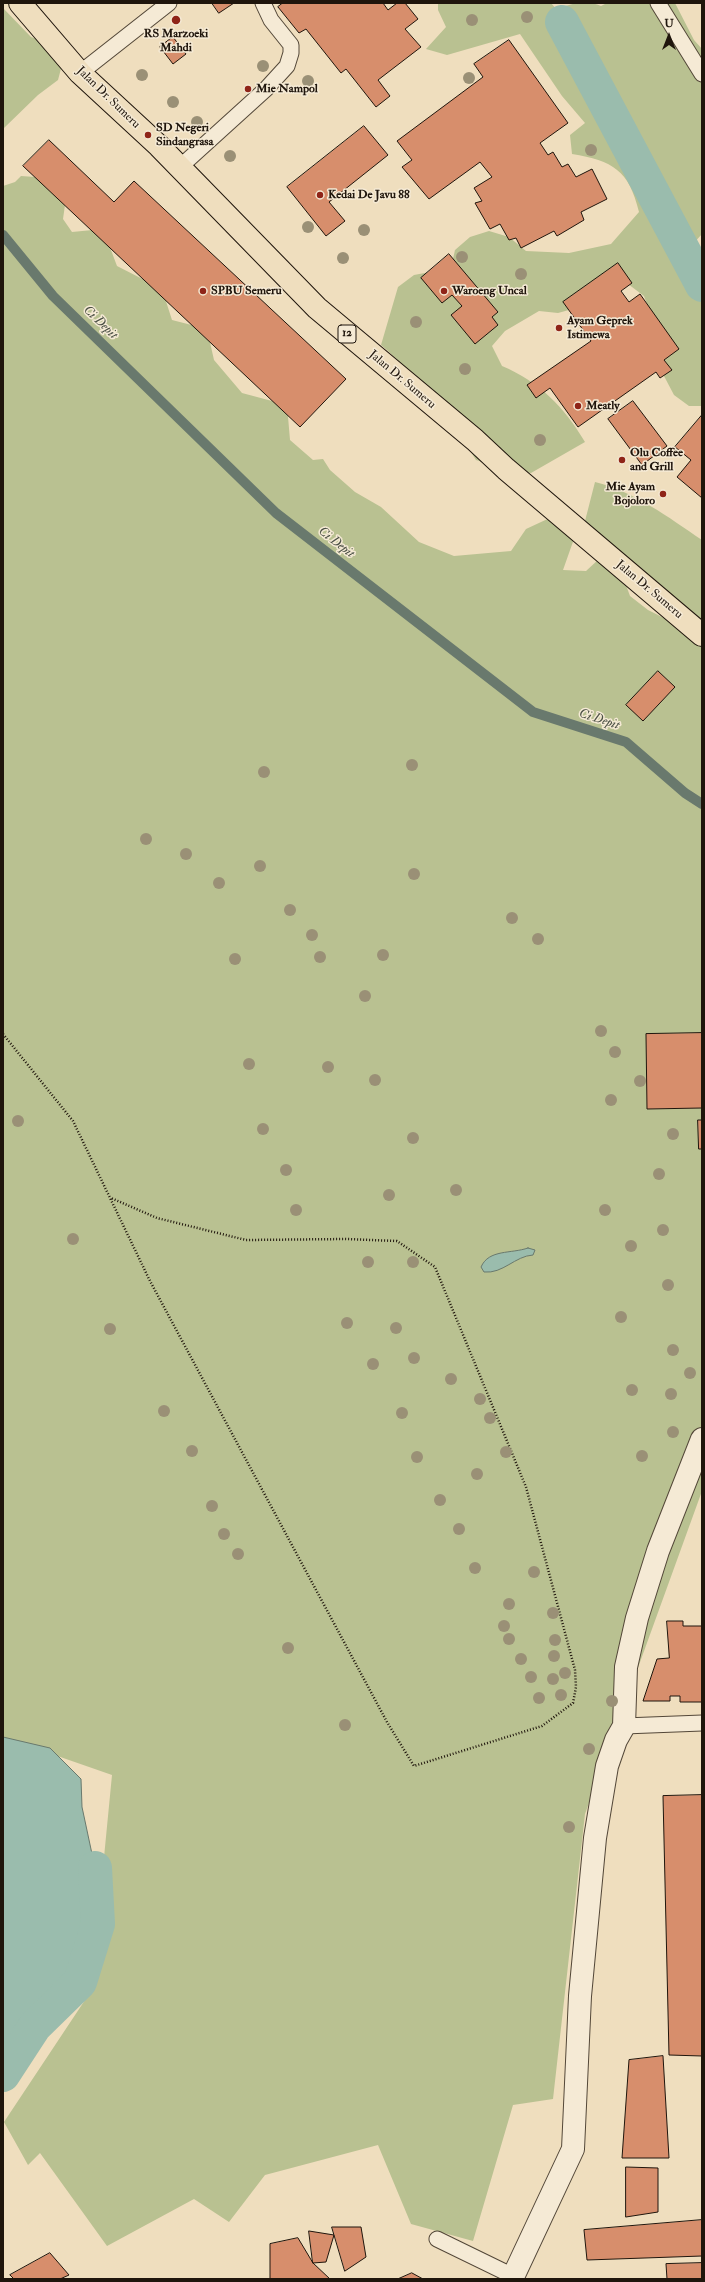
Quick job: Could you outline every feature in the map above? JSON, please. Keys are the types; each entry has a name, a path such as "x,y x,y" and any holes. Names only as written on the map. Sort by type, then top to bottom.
{"main road":[{"name":"Jalan Dr. Sumeru","path":"20,3 80,73 180,167 316,308 475,440 506,469 702,635"}],"street":[{"path":"513,2278 573,2149 580,1996 595,1838 606,1766 616,1740 624,1726 626,1667 637,1618 658,1551 702,1439"}],"lane":[{"path":"80,73 169,3"},
{"path":"180,167 266,90 287,66 291,53 291,45 271,20 263,3"},
{"path":"658,3 702,74"},
{"path":"624,1726 702,1723"},
{"path":"437,2239 513,2278"}],"path":[{"path":"3,1034 73,1121 150,1281 383,1715 414,1766 542,1726 573,1703 576,1687 575,1670 526,1487 435,1267 397,1241 346,1239 246,1240 158,1218 111,1198"}],"green space":[{"path":"438,3 551,3 557,10 579,3 590,3 601,6 607,3 675,3 694,40 702,49 702,234 692,245 702,259 702,406 689,406 674,395 664,376 664,357 660,339 644,296 628,284 576,308 558,313 539,311 505,331 492,346 502,366 516,372 550,397 569,418 585,442 531,473 512,471 476,460 456,430 420,384 394,356 381,345 398,287 414,275 451,268 455,250 470,237 489,231 509,237 526,251 569,253 611,244 639,212 630,186 617,170 609,164 598,160 572,154 570,135 585,123 562,96 520,34 447,55 426,49 446,27 438,10"},
{"path":"3,8 31,37 49,43 64,57 58,80 38,95 3,129"},
{"path":"21,176 49,178 66,198 63,219 72,232 103,229 117,266 162,289 172,320 207,329 214,360 242,393 287,405 290,440 313,460 323,459 330,470 355,492 381,507 419,542 454,556 511,551 526,529 554,516 575,536 563,570 586,571 599,559 619,566 630,596 648,610 680,626 702,644 702,1033 646,1034 647,1109 702,1108 699,1149 702,1149 702,1491 585,1814 553,2099 513,2105 473,2241 411,2224 378,2145 265,2175 229,2222 194,2199 107,2246 40,2153 28,2165 4,2122 91,1991 112,1775 3,1737 3,186 15,182"},
{"path":"595,482 624,492 651,506 702,540 702,627 695,615 681,602 663,600 587,540 585,521"}],"shaded area":[{"path":"528,1248 535,1250 533,1255 520,1258 503,1268 491,1272 484,1272 481,1267 489,1257"},
{"path":"3,1737 50,1748 81,1779 82,1807 95,1868 80,1982 35,2026 3,2075"}],"building":[{"path":"212,3 234,3 219,13"},
{"path":"283,3 383,3 388,10 397,3 405,3 418,19 405,29 421,47 378,80 390,96 376,107 346,69 341,73 306,29 299,33 278,7"},
{"path":"173,37 186,54 173,64 160,47"},
{"path":"509,40 568,123 540,143 548,155 553,152 562,167 568,164 576,177 592,169 607,199 581,212 584,220 557,236 554,231 521,248 516,238 509,240 500,224 490,229 475,203 482,201 474,188 492,177 480,162 429,199 402,167 412,160 397,141 483,77 474,64"},
{"path":"364,126 388,155 329,202 345,221 326,236 287,187"},
{"name":"SPBU Semeru","path":"49,140 114,202 134,181 346,379 300,427 23,166"},
{"path":"449,254 498,312 492,317 498,325 475,344 451,315 462,306 452,295 442,303 421,278"},
{"path":"618,263 632,283 621,291 629,302 640,294 679,349 664,360 672,370 660,378 656,372 578,427 550,388 536,398 527,385 591,341 563,302"},
{"path":"633,401 667,446 642,465 608,419"},
{"path":"702,415 702,498 677,477 691,460 675,447"},
{"path":"658,671 675,687 643,721 626,705"},
{"path":"702,1033 702,1108 647,1109 646,1034"},
{"path":"698,1120 702,1120 702,1149 699,1149"},
{"path":"667,1621 683,1621 683,1626 702,1626 702,1702 680,1702 680,1696 670,1696 670,1701 643,1701 657,1659 669,1658"},
{"path":"702,1795 702,2056 669,2055 663,1796"},
{"path":"663,2056 669,2158 622,2158 629,2060"},
{"path":"626,2167 658,2168 658,2212 626,2217"},
{"path":"702,2220 702,2256 587,2260 584,2230"},
{"path":"332,2227 361,2227 366,2257 345,2271"},
{"path":"309,2231 334,2235 326,2262 313,2263"},
{"path":"298,2238 313,2263 330,2279 270,2279 270,2244"},
{"path":"50,2253 69,2275 60,2279 14,2279 10,2275"},
{"path":"702,2263 702,2279 667,2279 666,2264"},
{"path":"412,2273 423,2279 398,2279"}],"waterway":[{"path":"562,22 702,285"},
{"name":"Ci Depit","path":"3,235 53,296 276,513 533,712 626,742 685,793 702,804"},
{"path":"3,2075 35,2026 80,1982 98,1924 95,1868"}],"place":[{"name":"RS Marzoeki Mahdi","path":"176,20"},
{"name":"Mie Nampol","path":"248,89"},
{"name":"SD Negeri Sindangrasa","path":"148,135"},
{"name":"Kedai De Javu 88","path":"320,195"},
{"name":"SPBU Semeru","path":"203,291"},
{"name":"Waroeng Uncal","path":"444,291"},
{"name":"Ayam Geprek Istimewa","path":"559,328"},
{"name":"Meatly","path":"578,406"},
{"name":"Olu Coffee and Grill","path":"622,460"},
{"name":"Mie Ayam Bojoloro","path":"663,494"}]}
